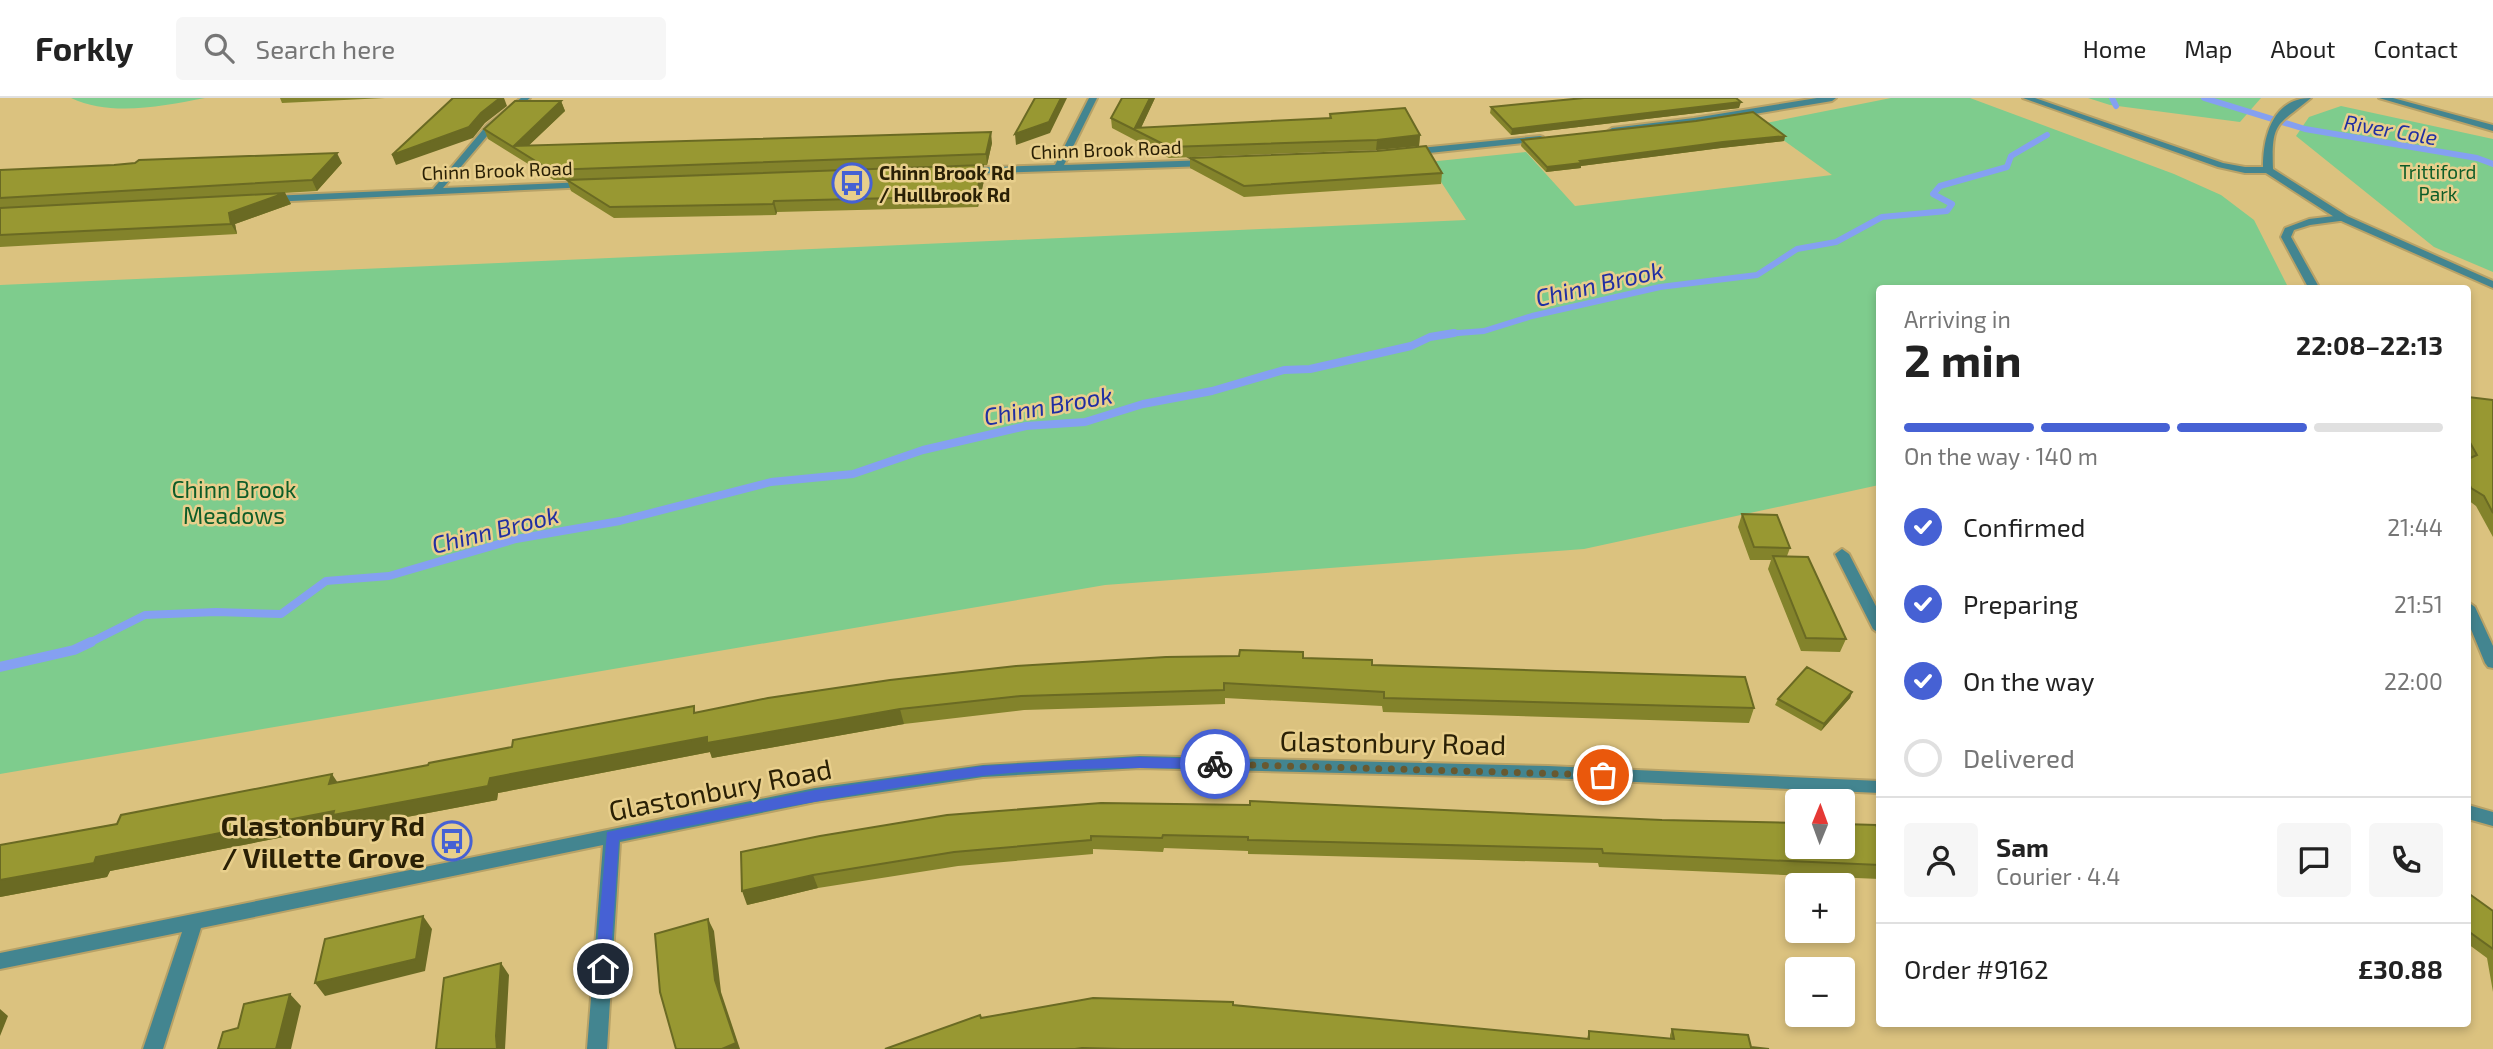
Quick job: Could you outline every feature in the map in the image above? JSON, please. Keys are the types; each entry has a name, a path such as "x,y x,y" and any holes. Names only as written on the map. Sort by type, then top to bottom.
{"street":[{"path":"437,190 490,127 526,98"},
{"path":"1058,168 1093,98"},
{"path":"1598,132 1694,121 1832,98"},
{"path":"2027,98 2221,165 2245,170 2268,170 2343,218 2493,285"},
{"path":"2268,170 2270,127 2283,112 2307,98"},
{"path":"2383,98 2493,128"},
{"path":"1401,153 1557,137"},
{"name":"Chinn Brook Road","path":"961,172 1223,163"},
{"name":"Chinn Brook Road","path":"256,200 602,184"},
{"path":"2313,285 2286,237 2290,228 2343,218"},
{"path":"1842,554 1876,621"},
{"path":"2471,614 2493,663"},
{"name":"Glastonbury Road","path":"0,961 815,795 983,771 1140,762 1548,772 1876,787"},
{"path":"2471,813 2493,819"},
{"path":"597,1049 612,836"},
{"path":"153,1049 194,922"}],"green space":[{"path":"71,98 205,98 155,107 120,108 87,104"},
{"name":"Chinn Brook Meadows","path":"1891,98 1970,98 2174,174 2221,195 2254,220 2287,285 1876,285 1876,486 1584,549 1105,585 0,774 0,285 1466,220 1428,162 1526,152 1575,206 1832,175 1761,124"},
{"path":"2088,98 2261,98 2240,122 2110,105"},
{"name":"Trittiford Park","path":"2341,106 2493,139 2493,272 2434,247 2296,136 2309,117"}],"building":[{"path":"453,98 500,98 469,127 392,155"},
{"path":"1035,98 1061,98 1049,122 1015,134"},
{"path":"1122,98 1150,98 1135,128 1331,118 1330,114 1405,108 1420,135 1377,140 1169,147 1111,118"},
{"path":"1584,98 1736,98 1741,102 1512,129 1491,107"},
{"path":"515,101 561,101 514,146 991,132 986,154 550,170 484,129"},
{"path":"1753,112 1785,136 1547,167 1522,140 1696,121"},
{"path":"1426,146 1442,173 1244,186 1190,158 1377,151"},
{"path":"337,153 312,180 0,198 0,170 114,165 135,163 139,160"},
{"path":"983,165 976,196 774,201 773,204 610,207 567,180"},
{"path":"285,193 229,213 231,224 0,235 0,208"},
{"path":"2471,397 2493,400 2493,513 2484,496 2471,488 2471,458 2477,455 2471,444"},
{"path":"1742,514 1777,515 1790,548 1754,547"},
{"path":"1773,556 1808,557 1846,639 1806,638"},
{"path":"1240,650 1303,652 1303,658 1372,660 1372,665 1745,677 1754,708 1384,698 1384,692 1224,683 1224,690 1021,696 900,709 707,743 707,737 490,778 488,786 333,815 334,811 96,857 94,863 0,880 0,845 117,824 121,815 332,774 329,784 512,747 513,740 694,706 694,713 768,698 890,680 1016,666 1166,657 1239,656"},
{"path":"1807,667 1852,692 1824,724 1778,699"},
{"path":"1250,801 1662,820 1785,823 1785,859 1855,859 1855,824 1876,825 1876,865 1603,853 1602,849 1248,840 1248,837 1091,836 1091,840 954,852 813,875 742,891 741,852 947,815 1101,803 1250,805"},
{"path":"2471,895 2493,911 2493,949 2471,933"},
{"path":"423,916 416,959 315,983 325,939"},
{"path":"708,919 715,980 736,1043 722,1049 676,1049 660,992 655,934"},
{"path":"501,963 497,1049 436,1049 444,978"},
{"path":"290,994 276,1049 218,1049 223,1032 238,1028 244,1004"},
{"path":"1093,998 1233,1002 1233,1005 1589,1039 1589,1031 1674,1039 1672,1029 1748,1035 1751,1047 1769,1049 885,1049 980,1015 981,1018"}],"waterway":[{"name":"Chinn Brook","path":"2112,98 2116,106"},
{"name":"River Cole","path":"2204,98 2305,129 2477,158 2493,164"},
{"name":"Chinn Brook","path":"1451,334 1484,331 1532,316 1660,287 1757,275 1797,249 1836,242 1882,217 1947,211 1952,204 1933,194 1940,186 2007,167 2011,156 2047,135"},
{"name":"Chinn Brook","path":"1445,334 1451,334"},
{"name":"Chinn Brook","path":"91,642 145,615 216,612 281,614 326,581 389,576 516,539 620,521 771,482 853,474 923,450 1026,426 1085,422 1143,404 1212,391 1284,370 1310,369 1411,346 1430,337 1451,334"},
{"name":"Chinn Brook","path":"0,667 74,650 91,642"},
{"name":"Chinn Brook","path":"87,644 91,642"}],"way so far":[{"path":"1215,764 1603,775"}],"place":[{"name":"Chinn Brook Rd / Hullbrook Rd","path":"852,183"},
{"name":"Glastonbury Rd / Villette Grove","path":"452,841"}],"route":[{"path":"603,969 612,836 815,795 983,771 1140,762 1215,764"}]}
